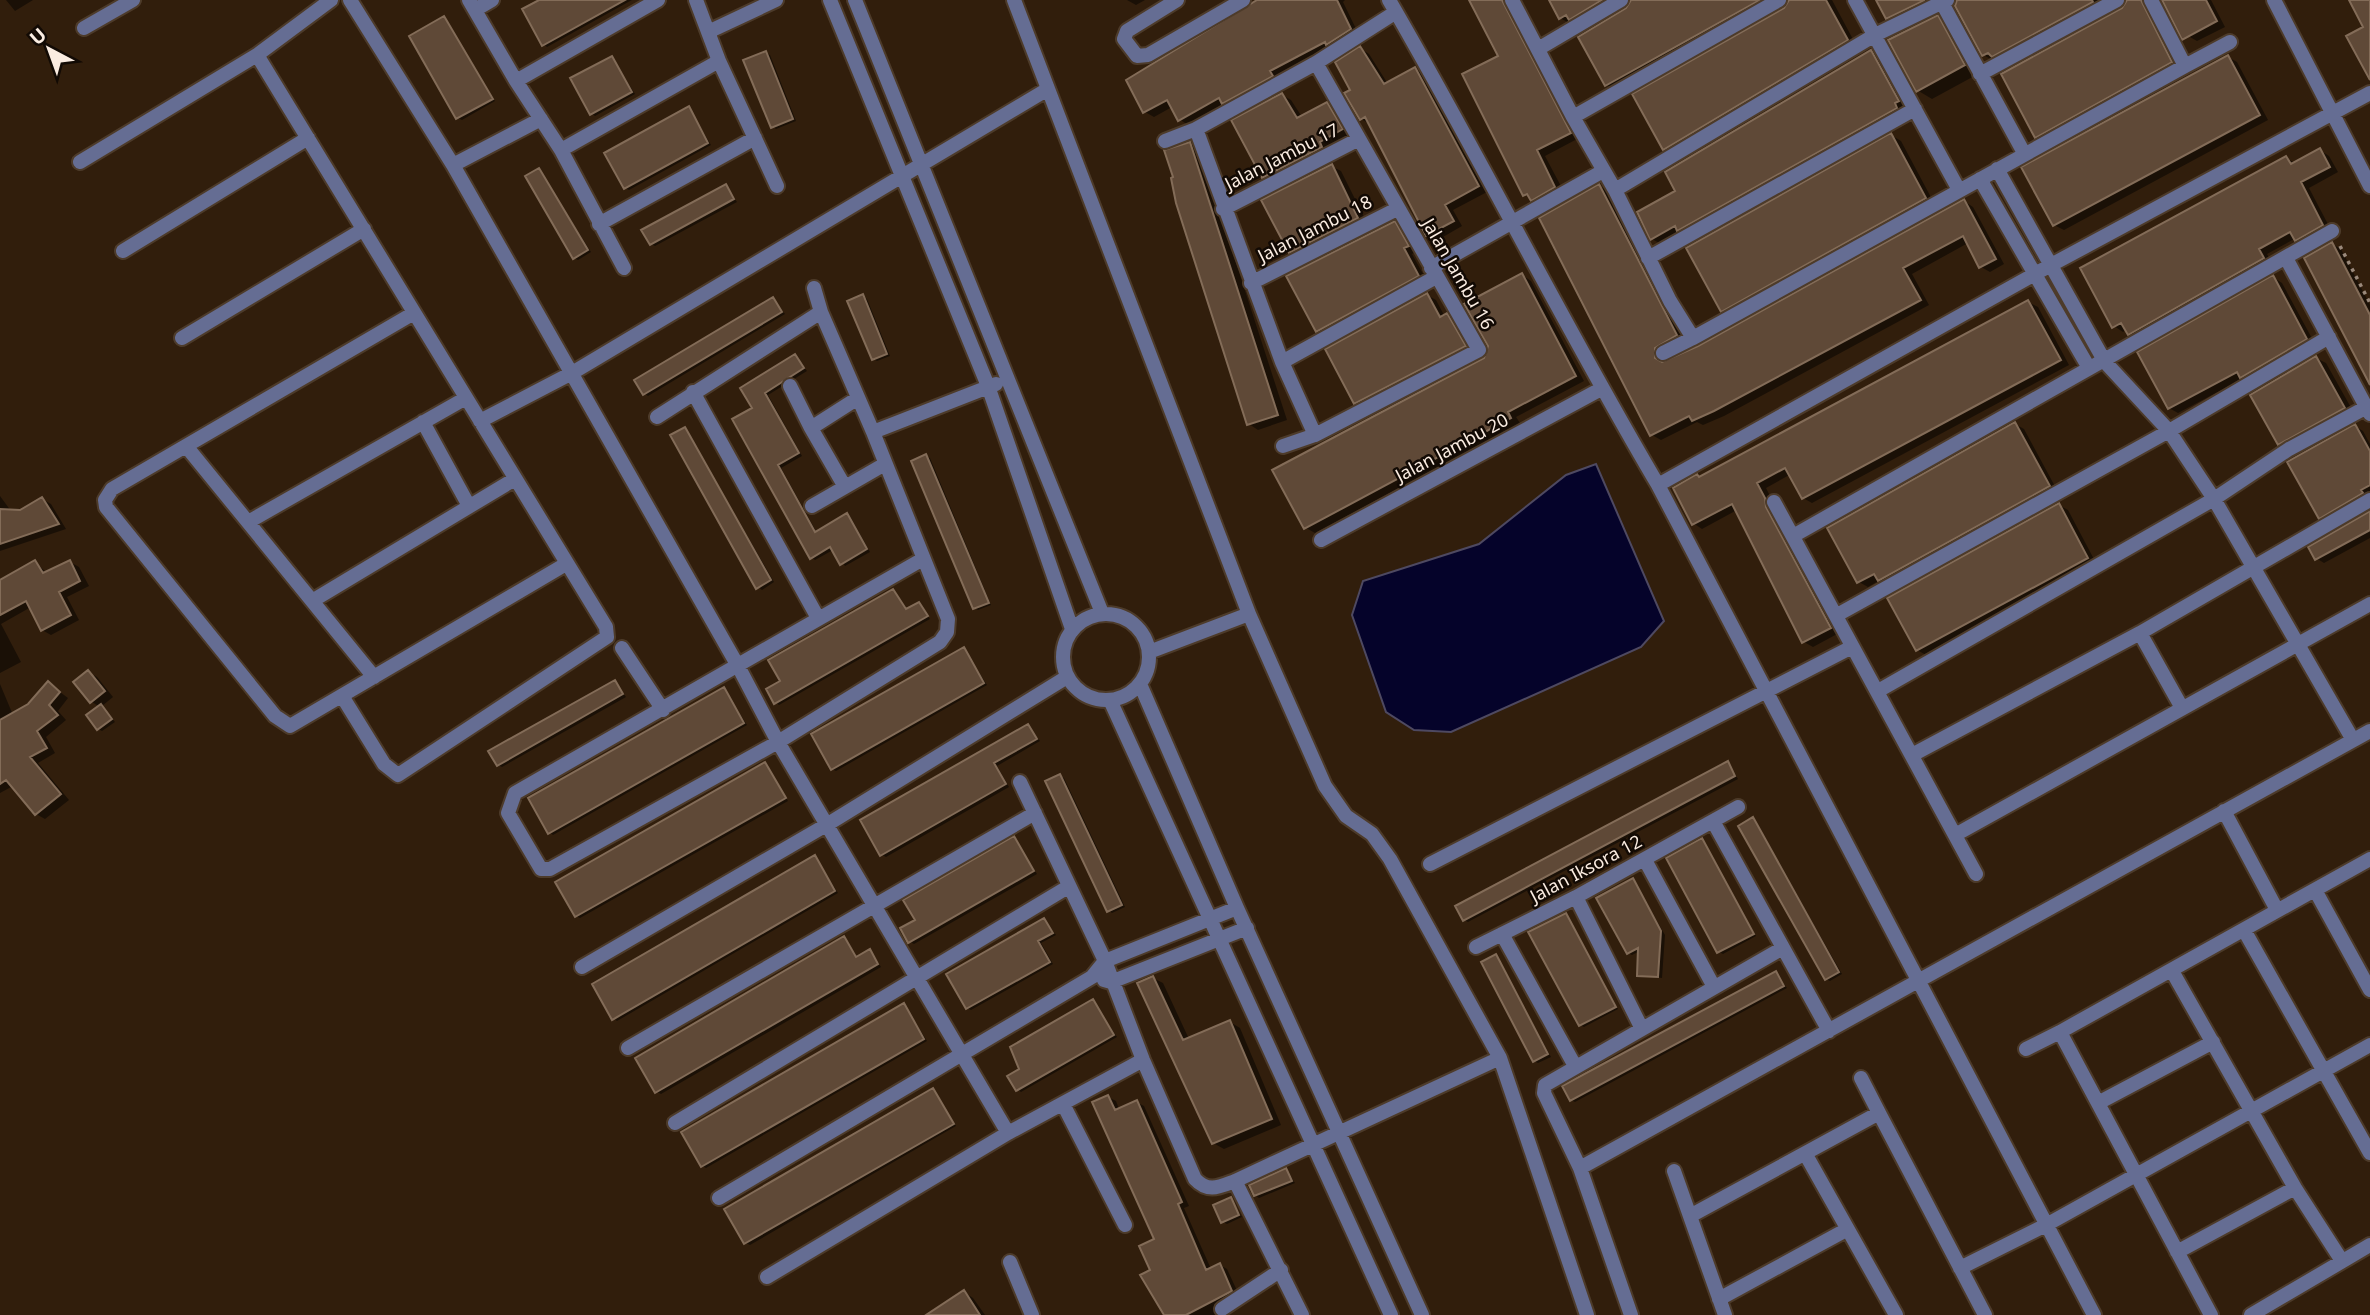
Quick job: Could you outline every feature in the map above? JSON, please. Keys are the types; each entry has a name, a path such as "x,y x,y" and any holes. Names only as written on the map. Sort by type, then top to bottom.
{"street":[{"path":"84,28 134,0"},
{"path":"80,162 257,55 331,0"},
{"path":"350,0 453,166 738,666 778,742 1008,1133"},
{"path":"492,0 472,5 516,81 561,150 624,268"},
{"path":"516,81 658,0"},
{"path":"696,0 719,61 778,186"},
{"path":"708,32 776,0"},
{"path":"830,0 988,386 1072,629"},
{"path":"856,0 1102,613"},
{"path":"1014,0 1249,614 1325,786 1346,816 1373,834 1390,859 1500,1058 1587,1315"},
{"path":"1177,0 1127,31 1124,39 1137,56 1149,55 1243,0"},
{"path":"1512,0 1693,338"},
{"path":"1538,49 1621,0"},
{"path":"1573,117 1779,0"},
{"path":"1855,0 1959,190"},
{"path":"1980,74 2117,0"},
{"path":"2151,0 2185,66"},
{"path":"2274,0 2370,186"},
{"path":"1615,190 1875,35 1944,1 1980,74 2024,153"},
{"path":"1165,141 1196,129 1316,64 1393,6 1514,223 1601,388 1658,485 2094,1315"},
{"path":"1663,353 2230,42"},
{"path":"257,55 606,627 607,637 398,775 391,772 342,696"},
{"path":"561,150 719,61"},
{"name":"Jalan Jambu 16","path":"1283,446 1315,435 1476,354 1477,345 1316,64"},
{"path":"480,421 572,373 1048,89"},
{"path":"1658,485 2051,265 2370,93"},
{"path":"1648,258 1915,108"},
{"path":"453,166 541,118"},
{"path":"1196,129 1251,283 1315,435"},
{"path":"123,251 308,138"},
{"path":"599,224 755,138"},
{"name":"Jalan Jambu 17","path":"1223,209 1359,139"},
{"path":"1997,169 2105,362 2169,431 2214,499 2353,740"},
{"path":"1282,362 1603,171"},
{"path":"1980,179 2089,368"},
{"name":"Jalan Jambu 18","path":"1251,283 1397,209"},
{"path":"182,338 364,229"},
{"path":"1793,536 2089,368 2105,362 2332,231"},
{"path":"1878,691 2214,499 2289,449 2368,410 2286,258"},
{"path":"814,288 821,312 859,398 948,619 947,632 940,642 778,742 550,869 541,869 508,813 515,793 923,559"},
{"path":"657,417 821,312"},
{"path":"414,313 112,489 105,500 106,506 283,724 290,726 566,564"},
{"path":"1837,615 2169,431 2329,337"},
{"path":"873,432 1008,380"},
{"path":"790,386 845,487"},
{"name":"Jalan Jambu 20","path":"1321,540 1601,388"},
{"path":"693,392 818,618"},
{"path":"248,522 466,398"},
{"path":"811,428 859,398"},
{"path":"423,422 469,506"},
{"path":"186,446 374,677"},
{"path":"812,506 885,464"},
{"path":"312,601 515,478"},
{"path":"1912,755 2140,633 2370,500"},
{"path":"1774,502 1976,874"},
{"path":"1955,835 2370,604"},
{"path":"1102,613 1119,615 1134,622 1144,636 1149,652 1148,669 1140,684 1126,695 1110,700 1093,699 1078,690 1067,677 1063,652 1072,629 1085,618 1102,613"},
{"path":"1149,652 1249,614"},
{"path":"2140,633 2182,708"},
{"path":"1430,864 1852,647"},
{"path":"622,649 663,710"},
{"path":"582,968 828,824 1067,677"},
{"path":"1140,684 1237,908 1422,1315"},
{"path":"1110,700 1391,1315"},
{"path":"1580,1168 2370,731"},
{"path":"1020,782 1105,961 1143,1060 1195,1179 1202,1187 1214,1189 1235,1181 1500,1058"},
{"name":"Jalan Iksora 12","path":"1476,947 1576,897 1738,807"},
{"path":"2224,811 2277,910"},
{"path":"628,1048 1035,813"},
{"path":"1714,822 1781,949 1829,1031"},
{"path":"2026,1049 2172,971 2370,859"},
{"path":"1645,860 1714,987"},
{"path":"675,1123 1068,887"},
{"path":"2315,890 2370,990"},
{"path":"1576,897 1642,1028"},
{"path":"719,1198 1092,977 1105,961 1237,908"},
{"path":"1092,977 1111,982 1247,928"},
{"path":"2244,930 2370,1153"},
{"path":"1502,934 1575,1066"},
{"path":"1631,1315 1580,1168 1545,1093 1545,1085 1781,949"},
{"path":"2172,971 2295,1188 2342,1261"},
{"path":"2060,1032 2211,1315"},
{"path":"2098,1103 2213,1042"},
{"path":"1960,1268 2046,1225 2370,1045"},
{"path":"767,1277 1008,1133 1143,1060"},
{"path":"1861,1078 1985,1315"},
{"path":"1063,1104 1125,1225"},
{"path":"1690,1216 1879,1114"},
{"path":"1806,1155 1893,1314"},
{"path":"1674,1171 1725,1315"},
{"path":"1235,1181 1302,1315"},
{"path":"2177,1252 2295,1188"},
{"path":"1719,1299 1846,1230"},
{"path":"2250,1315 2370,1245"},
{"path":"1010,1262 1032,1315"},
{"path":"1222,1309 1281,1270"}],"path":[{"path":"2332,231 2370,303"}],"shaded area":[{"path":"1596,464 1664,621 1641,647 1451,732 1414,730 1386,712 1352,615 1363,581 1479,544 1566,475"}],"building":[{"path":"539,0 625,0 542,46 522,9"},
{"path":"1257,0 1337,0 1351,29 1326,45 1325,42 1270,71 1273,76 1222,104 1219,98 1178,121 1167,100 1143,113 1126,80"},
{"path":"1469,0 1502,0 1571,133 1537,150 1555,187 1531,201 1527,194 1523,196 1462,74 1498,56"},
{"path":"1549,0 1602,0 1569,20 1566,15 1559,19"},
{"path":"1631,0 1760,0 1605,86 1578,37 1626,8"},
{"path":"1789,0 1826,0 1848,40 1663,150 1632,94 1784,8"},
{"path":"1876,0 1925,0 1886,19"},
{"path":"1957,0 2093,2 1992,57 1988,53 1982,56 1955,6"},
{"path":"2127,0 2141,0 2172,62 2035,138 2001,74 2122,8"},
{"path":"2162,0 2206,0 2217,21 2182,40"},
{"path":"2349,0 2370,0 2370,80 2346,36 2363,27"},
{"path":"1938,15 1965,65 1916,92 1888,40"},
{"path":"444,16 493,99 456,119 409,36"},
{"path":"1360,46 1384,84 1415,67 1479,186 1445,205 1454,221 1426,236 1365,117 1360,120 1344,93 1350,90 1335,62"},
{"path":"1871,50 1899,101 1895,103 1897,108 1677,231 1675,226 1650,240 1637,212 1675,191 1665,172"},
{"path":"766,51 793,119 771,128 743,60"},
{"path":"2228,55 2260,115 2053,226 2021,167"},
{"path":"612,56 632,92 590,115 570,78"},
{"path":"1282,93 1297,118 1327,102 1343,129 1320,142 1322,147 1262,178 1231,120"},
{"path":"689,106 708,143 624,189 604,153"},
{"path":"1891,133 1926,198 1721,312 1686,248"},
{"path":"1190,142 1278,415 1247,425 1176,203 1171,178 1173,177 1164,150"},
{"path":"2320,148 2330,167 2301,182 2323,225 2295,241 2290,232 2259,249 2264,258 2128,335 2121,323 2112,328 2080,268 2286,156 2291,164"},
{"path":"1332,164 1358,218 1289,253 1261,200"},
{"path":"539,168 588,250 573,259 525,176"},
{"path":"726,184 734,199 650,245 641,230"},
{"path":"1599,184 1677,335 1655,348 1655,358 1662,362 1698,346 1964,199 1996,259 1979,268 1963,236 1903,268 1921,300 1714,411 1692,421 1689,416 1650,436 1539,218"},
{"path":"1395,221 1409,246 1404,248 1419,276 1316,332 1286,276"},
{"path":"2332,242 2370,315 2370,385 2304,258"},
{"path":"1522,273 1576,376 1508,412 1511,418 1304,529 1272,470 1484,358 1488,346 1464,304"},
{"path":"2273,275 2307,339 2240,378 2237,372 2168,409 2137,352"},
{"path":"1427,293 1440,317 1447,313 1466,346 1354,404 1325,349"},
{"path":"863,294 887,354 872,360 847,301"},
{"path":"773,297 782,312 643,395 634,380"},
{"path":"2028,300 2061,360 1802,499 1785,468 1757,483 1765,498 1766,507 1831,628 1802,643 1732,504 1692,525 1673,488 1697,474 1699,477"},
{"path":"795,354 804,368 765,393 799,453 778,465 815,532 847,513 867,549 840,565 830,547 810,559 732,419 752,408 740,388"},
{"path":"2316,356 2345,408 2278,445 2250,395"},
{"path":"2015,422 2050,486 1878,581 1874,574 1857,583 1827,528"},
{"path":"2355,424 2370,451 2370,485 2361,490 2363,493 2319,519 2287,462"},
{"path":"685,427 771,580 756,589 670,435"},
{"path":"926,454 989,603 973,609 911,461"},
{"path":"42,497 59,524 0,544 0,509 20,510"},
{"path":"2059,503 2088,558 1916,651 1887,598"},
{"path":"2370,511 2370,530 2315,560 2308,547"},
{"path":"35,560 43,573 70,560 80,581 59,592 71,615 41,631 26,601 0,615 0,580"},
{"path":"893,589 906,609 919,602 928,616 774,704 766,689 780,681 768,660"},
{"path":"964,647 984,683 831,770 811,734"},
{"path":"88,670 105,691 90,703 73,682"},
{"path":"615,680 623,694 497,766 488,751"},
{"path":"48,681 60,692 49,705 58,715 37,731 47,748 30,757 61,794 35,815 6,780 0,784 0,720 28,704"},
{"path":"724,687 744,723 548,834 528,798"},
{"path":"101,704 112,719 97,730 86,715"},
{"path":"1028,724 1037,739 994,763 1006,784 880,856 860,820"},
{"path":"1728,761 1735,776 1463,921 1455,906"},
{"path":"765,762 786,798 575,917 555,882"},
{"path":"1060,774 1122,905 1107,912 1045,781"},
{"path":"1753,817 1839,972 1825,980 1738,826"},
{"path":"1014,836 1034,871 908,943 900,928 915,920 903,900"},
{"path":"1702,838 1754,934 1717,953 1666,858"},
{"path":"815,855 835,891 612,1020 592,984"},
{"path":"1633,878 1661,931 1658,977 1637,976 1638,948 1627,954 1596,898"},
{"path":"1566,913 1616,1007 1579,1026 1528,932"},
{"path":"1044,918 1053,933 1038,941 1050,962 966,1009 946,974"},
{"path":"844,936 856,957 870,949 878,964 655,1093 635,1058"},
{"path":"1496,954 1548,1054 1533,1062 1481,962"},
{"path":"1776,971 1784,986 1570,1101 1562,1086"},
{"path":"1153,976 1183,1040 1230,1020 1272,1119 1212,1144 1137,983"},
{"path":"1093,999 1114,1035 1016,1091 1007,1076 1019,1069 1010,1047"},
{"path":"904,1003 924,1039 701,1167 681,1132"},
{"path":"933,1088 954,1124 744,1244 724,1209"},
{"path":"1108,1095 1115,1110 1137,1100 1182,1202 1178,1204 1206,1270 1220,1263 1232,1291 1186,1315 1164,1315 1140,1275 1150,1270 1139,1246 1154,1239 1092,1102"},
{"path":"1286,1168 1292,1181 1254,1196 1249,1185"},
{"path":"1231,1197 1239,1215 1221,1223 1213,1205"},
{"path":"964,1290 980,1315 926,1315"}]}
